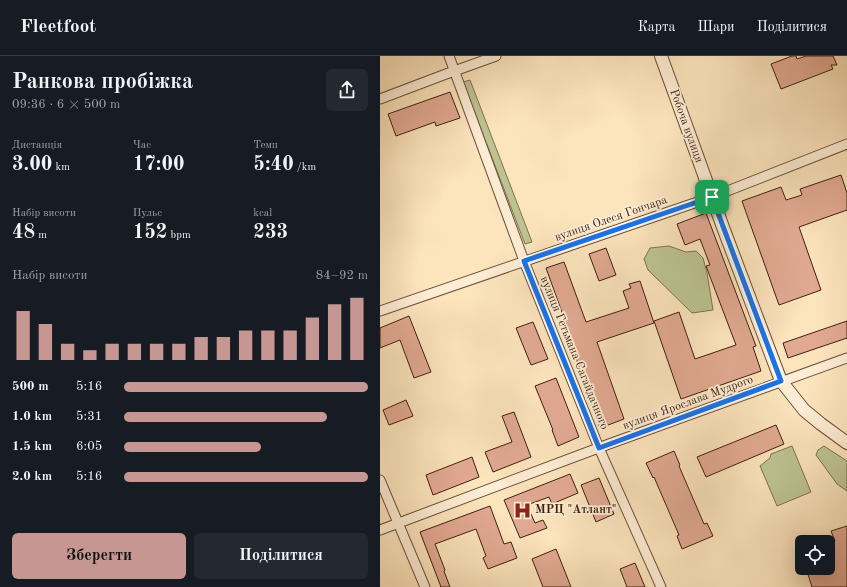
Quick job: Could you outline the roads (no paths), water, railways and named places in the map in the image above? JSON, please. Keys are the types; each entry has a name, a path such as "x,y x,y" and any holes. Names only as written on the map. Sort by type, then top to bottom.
{"street":[{"name":"вулиця Гетьмана Сагайдачного","path":"448,56 524,261 599,448 661,587"},
{"path":"380,99 496,56"},
{"name":"Робоча вулиця","path":"661,56 781,381 804,410 847,443"},
{"name":"вулиця Олеся Гончара","path":"380,311 712,197 847,144"},
{"name":"вулиця Ярослава Мудрого","path":"380,530 599,448 847,358"},
{"path":"380,480 425,587"}],"place":[{"name":"МРЦ \"Атлант\"","path":"522,510"}]}
